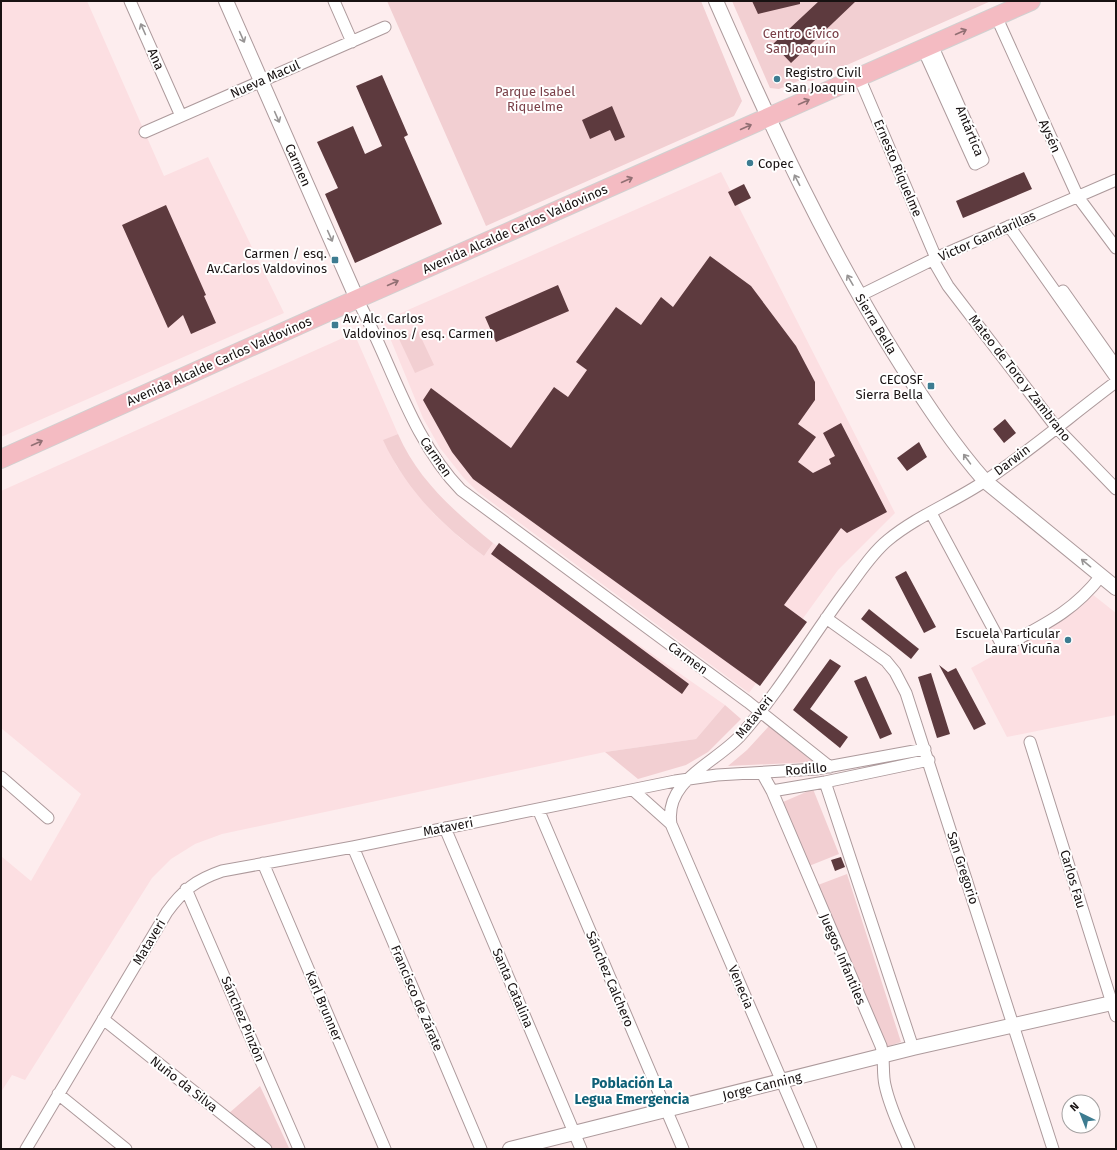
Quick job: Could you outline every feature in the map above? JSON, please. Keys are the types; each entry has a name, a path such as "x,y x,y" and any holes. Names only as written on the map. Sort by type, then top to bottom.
{"main road":[{"name":"Avenida Alcalde Carlos Valdovinos","path":"1,459 357,299 1031,1"}],"street":[{"name":"Ana","path":"130,1 181,116"},
{"name":"Carmen","path":"226,1 357,299 422,438 441,467 470,497 760,712 830,767"},
{"path":"334,1 352,42"},
{"name":"Sierra Bella","path":"716,1 807,201 859,296 913,383 985,481 1116,588"},
{"name":"Aysén","path":"1000,15 1081,196 1116,248"},
{"name":"Nueva Macul","path":"145,132 385,27"},
{"name":"Antártica","path":"928,47 984,160 975,164 928,47"},
{"name":"Ernesto Riquelme","path":"859,77 936,258"},
{"name":"Victor Gandarillas","path":"859,296 936,258 1116,180"},
{"name":"Aysén","path":"1081,196 1116,236"},
{"path":"1012,225 1116,366"},
{"path":"1012,225 1116,378"},
{"name":"Mateo de Toro y Zambrano","path":"936,258 1059,425 1116,488"},
{"name":"Darwin","path":"903,529 985,481 1116,382"},
{"name":"Mateo de Toro y Zambrano","path":"1059,425 1116,478"},
{"path":"931,513 1003,647 1068,610 1084,597 1101,576"},
{"name":"Mataveri","path":"26,1149 167,912 186,889 197,881 218,872 353,847 687,780 733,743 760,712 826,618 877,550 903,529"},
{"name":"San Gregorio","path":"826,618 873,651 895,672 906,693 929,760 1053,1149"},
{"name":"Carlos Fau","path":"1030,742 1115,1007"},
{"name":"Rodillo","path":"687,780 717,775 830,767 925,749"},
{"name":"Rodillo","path":"772,791 825,782 929,760"},
{"name":"Juegos Infantiles","path":"762,773 772,791 884,1055 883,1076 889,1100 909,1149"},
{"path":"1,778 48,818"},
{"name":"Venecia","path":"687,780 679,789 672,801 670,813 671,824 811,1149"},
{"path":"825,782 913,1048"},
{"name":"Venecia","path":"633,790 671,824"},
{"name":"Sánchez Calchero","path":"538,809 683,1149"},
{"name":"Santa Catalina","path":"445,828 581,1149"},
{"name":"Francisco de Zárate","path":"353,847 482,1149"},
{"name":"Karl Brunner","path":"263,863 385,1149"},
{"name":"Sánchez Pinzón","path":"186,889 299,1149"},
{"name":"Jorge Canning","path":"510,1149 665,1109 782,1082 884,1055 1013,1024 1115,1007"},
{"name":"Nuño da Silva","path":"103,1019 266,1149"},
{"path":"58,1094 126,1149"}],"shaded area":[{"path":"1,1 87,1 164,176 208,157 284,313 1,437"},
{"path":"721,172 895,513 838,570 749,693 478,492 463,477 440,448 423,418 383,321"},
{"path":"354,333 398,434 384,440 397,467 434,514 460,538 484,556 493,543 725,705 696,739 605,752 222,834 195,844 171,859 152,878 25,1080 12,1075 1,1092 1,856 31,881 81,794 1,728 1,491"},
{"name":"Escuela Particular Laura Vicuña","path":"1092,594 1116,613 1116,715 1007,737 971,668 1078,609"}],"green space":[{"name":"Parque Isabel Riquelme","path":"387,1 701,1 742,101 734,116 486,226"},
{"name":"Centro Cívico San Joaquín","path":"732,1 991,1 811,81 798,81 779,89 770,88"},
{"path":"418,331 434,365 415,373 399,339"},
{"path":"398,434 406,451 427,481 452,507 493,543 484,556 439,519 402,474 383,440"},
{"path":"725,705 741,719 708,752 686,765 638,779 605,752 696,739"},
{"path":"769,726 813,762 728,766 747,750"},
{"path":"813,789 839,854 809,866 783,802"},
{"path":"847,874 901,1042 886,1047 818,885"},
{"path":"260,1086 289,1149 273,1149 228,1114"}],"building":[{"path":"752,1 800,1 800,4 758,14"},
{"path":"819,1 856,1 791,63 773,44"},
{"path":"382,75 408,135 404,137 442,224 355,263 325,194 338,188 317,142 353,126 365,154 382,146 356,86"},
{"path":"612,106 625,137 615,141 610,130 590,139 582,120"},
{"path":"1024,172 1032,189 963,218 956,201"},
{"path":"744,184 751,198 735,206 728,192"},
{"path":"166,205 206,295 204,296 216,323 191,334 183,315 168,328 122,225"},
{"path":"710,256 751,286 796,346 815,382 815,400 798,424 816,437 798,462 813,473 831,464 829,459 835,456 823,433 841,423 887,512 847,533 841,528 784,605 807,622 760,686 473,479 452,452 423,400 431,388 511,448 554,387 568,397 587,370 576,362 616,307 641,325 661,297 673,307"},
{"path":"558,285 569,311 496,342 485,317"},
{"path":"1005,419 1016,433 1004,443 993,429"},
{"path":"919,442 927,457 907,471 897,458"},
{"path":"499,543 689,684 682,694 491,554"},
{"path":"906,571 936,627 924,633 895,577"},
{"path":"869,609 919,649 911,659 861,619"},
{"path":"830,659 841,666 810,709 848,737 840,748 793,710"},
{"path":"939,665 948,672 956,668 986,724 974,730"},
{"path":"931,673 950,734 937,738 918,677"},
{"path":"866,676 892,734 880,739 854,681"},
{"path":"841,857 845,867 835,871 831,860"}],"place":[{"name":"Registro Civil San Joaquin","path":"777,79"},
{"name":"Copec","path":"750,163"},
{"name":"Carmen / esq. Av.Carlos Valdovinos","path":"335,260"},
{"name":"Av. Alc. Carlos Valdovinos / esq. Carmen","path":"335,325"},
{"name":"CECOSF Sierra Bella","path":"931,386"},
{"name":"Escuela Particular Laura Vicuña","path":"1068,640"}],"district":[{"name":"Población La Legua Emergencia","path":"632,1092"}]}
